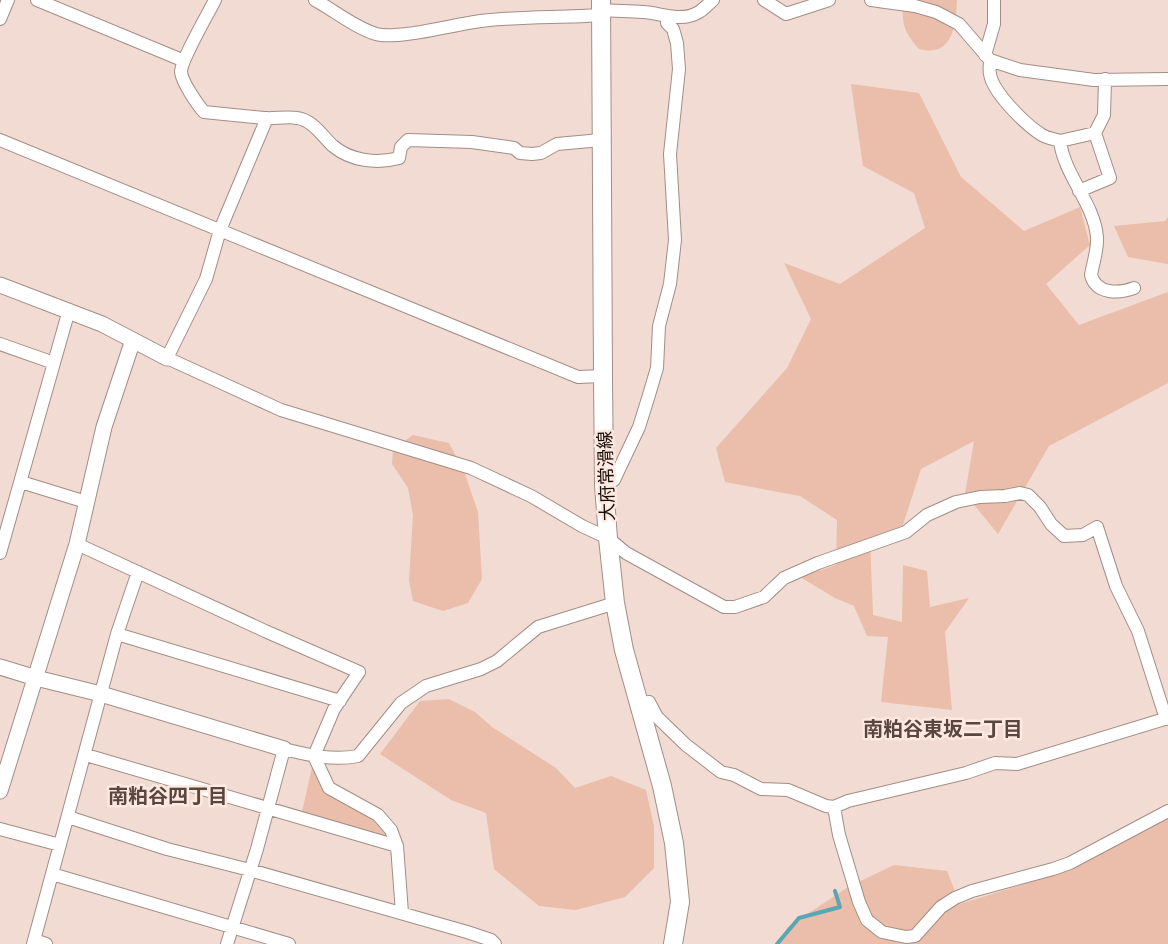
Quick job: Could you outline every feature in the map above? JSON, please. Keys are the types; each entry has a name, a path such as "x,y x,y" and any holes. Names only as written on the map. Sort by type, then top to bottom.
{"main road":[{"name":"大府常滑線","path":"601,9 604,485 608,538 615,603 624,650 662,786 674,843 680,902 674,944"}],"street":[{"path":"0,19 8,0"},
{"path":"37,0 183,60"},
{"path":"215,0 183,60 181,74 197,104 204,112 267,118 299,118 313,126 334,147 366,161 389,161 399,158 401,147 408,140 472,142 514,148 520,153 532,154 541,153 557,144 601,140"},
{"path":"316,0 360,27 385,35 479,21 538,16 567,18 601,9 655,13 667,17 692,15 700,12 710,1"},
{"path":"764,0 786,14 829,0"},
{"path":"871,0 915,6 936,12 959,24 987,57 1020,70 1105,80 1168,79"},
{"path":"994,0 994,24 987,57 990,75 996,90 1036,131 1044,136 1060,141 1095,133"},
{"path":"604,485 614,480 639,427 657,368 659,326 670,284 675,240 670,154 679,69 677,43 673,29 667,23 667,17"},
{"path":"1079,191 1110,178 1095,133 1104,115 1105,80"},
{"path":"167,358 206,279 220,230 267,118"},
{"path":"0,140 578,377 603,376"},
{"path":"1060,141 1062,155 1096,234 1092,280 1097,286 1107,291 1127,291 1134,288"},
{"path":"0,285 102,324 167,358 282,410 471,468 531,496 582,526 608,538 626,553 724,607 735,607 764,597 784,578 906,532 927,515 956,502 980,496 1005,496 1020,493 1028,495 1040,507 1051,524 1064,536 1083,535 1097,527 1116,586 1138,631 1167,719 1017,764 995,763 966,773 848,801 834,807 826,806 788,790 761,789 721,772 686,745 657,717 649,702 639,704"},
{"path":"0,553 69,310"},
{"path":"0,790 77,544 104,427 133,340"},
{"path":"0,344 54,363"},
{"path":"21,482 87,502"},
{"path":"77,544 359,672 334,709 314,756 328,788 378,816 392,830 398,846 402,913"},
{"path":"38,943 39,919 86,755 117,634 138,572"},
{"path":"0,667 101,694 284,749 314,756 347,758 358,756 401,703 426,686 489,665 538,627 615,603"},
{"path":"117,634 340,701"},
{"path":"227,944 284,749"},
{"path":"86,755 268,810 398,846"},
{"path":"834,807 839,835 852,880 867,920 882,932 903,940 915,936 933,914 955,898 1070,863 1168,811"},
{"path":"68,817 167,849 402,913 491,940 495,944"},
{"path":"0,829 60,845"},
{"path":"52,874 289,944"}],"shaded area":[{"path":"903,0 957,0 953,30 941,48 919,49 905,27"},
{"path":"851,84 919,93 961,177 1024,231 1080,207 1090,245 1046,284 1079,325 1168,292 1168,383 1049,446 998,534 965,494 974,441 921,469 901,531 870,540 873,615 902,622 903,565 927,571 930,607 969,598 945,632 952,710 881,702 888,637 867,636 854,606 835,598 800,577 836,565 837,520 800,496 725,482 716,448 787,368 811,319 784,263 840,284 925,228 914,193 863,166"},
{"path":"1168,217 1168,264 1128,257 1114,226 1165,221"},
{"path":"413,435 449,443 465,474 478,512 482,579 468,603 443,611 413,601 409,580 413,515 408,488 392,464 393,449"},
{"path":"449,699 475,712 492,727 556,768 575,788 611,776 646,790 654,826 654,868 625,897 576,910 539,906 494,869 486,813 451,800 380,754 420,701"},
{"path":"313,763 317,774 374,819 385,832 385,837 302,812"},
{"path":"1168,817 1168,944 777,944 788,927 848,887 894,865 947,871 960,904 1069,870"}],"waterway":[{"path":"777,944 799,918 840,907 835,891"}],"district":[{"name":"南粕谷東坂二丁目","path":"943,728"},
{"name":"南粕谷四丁目","path":"168,795"}]}
